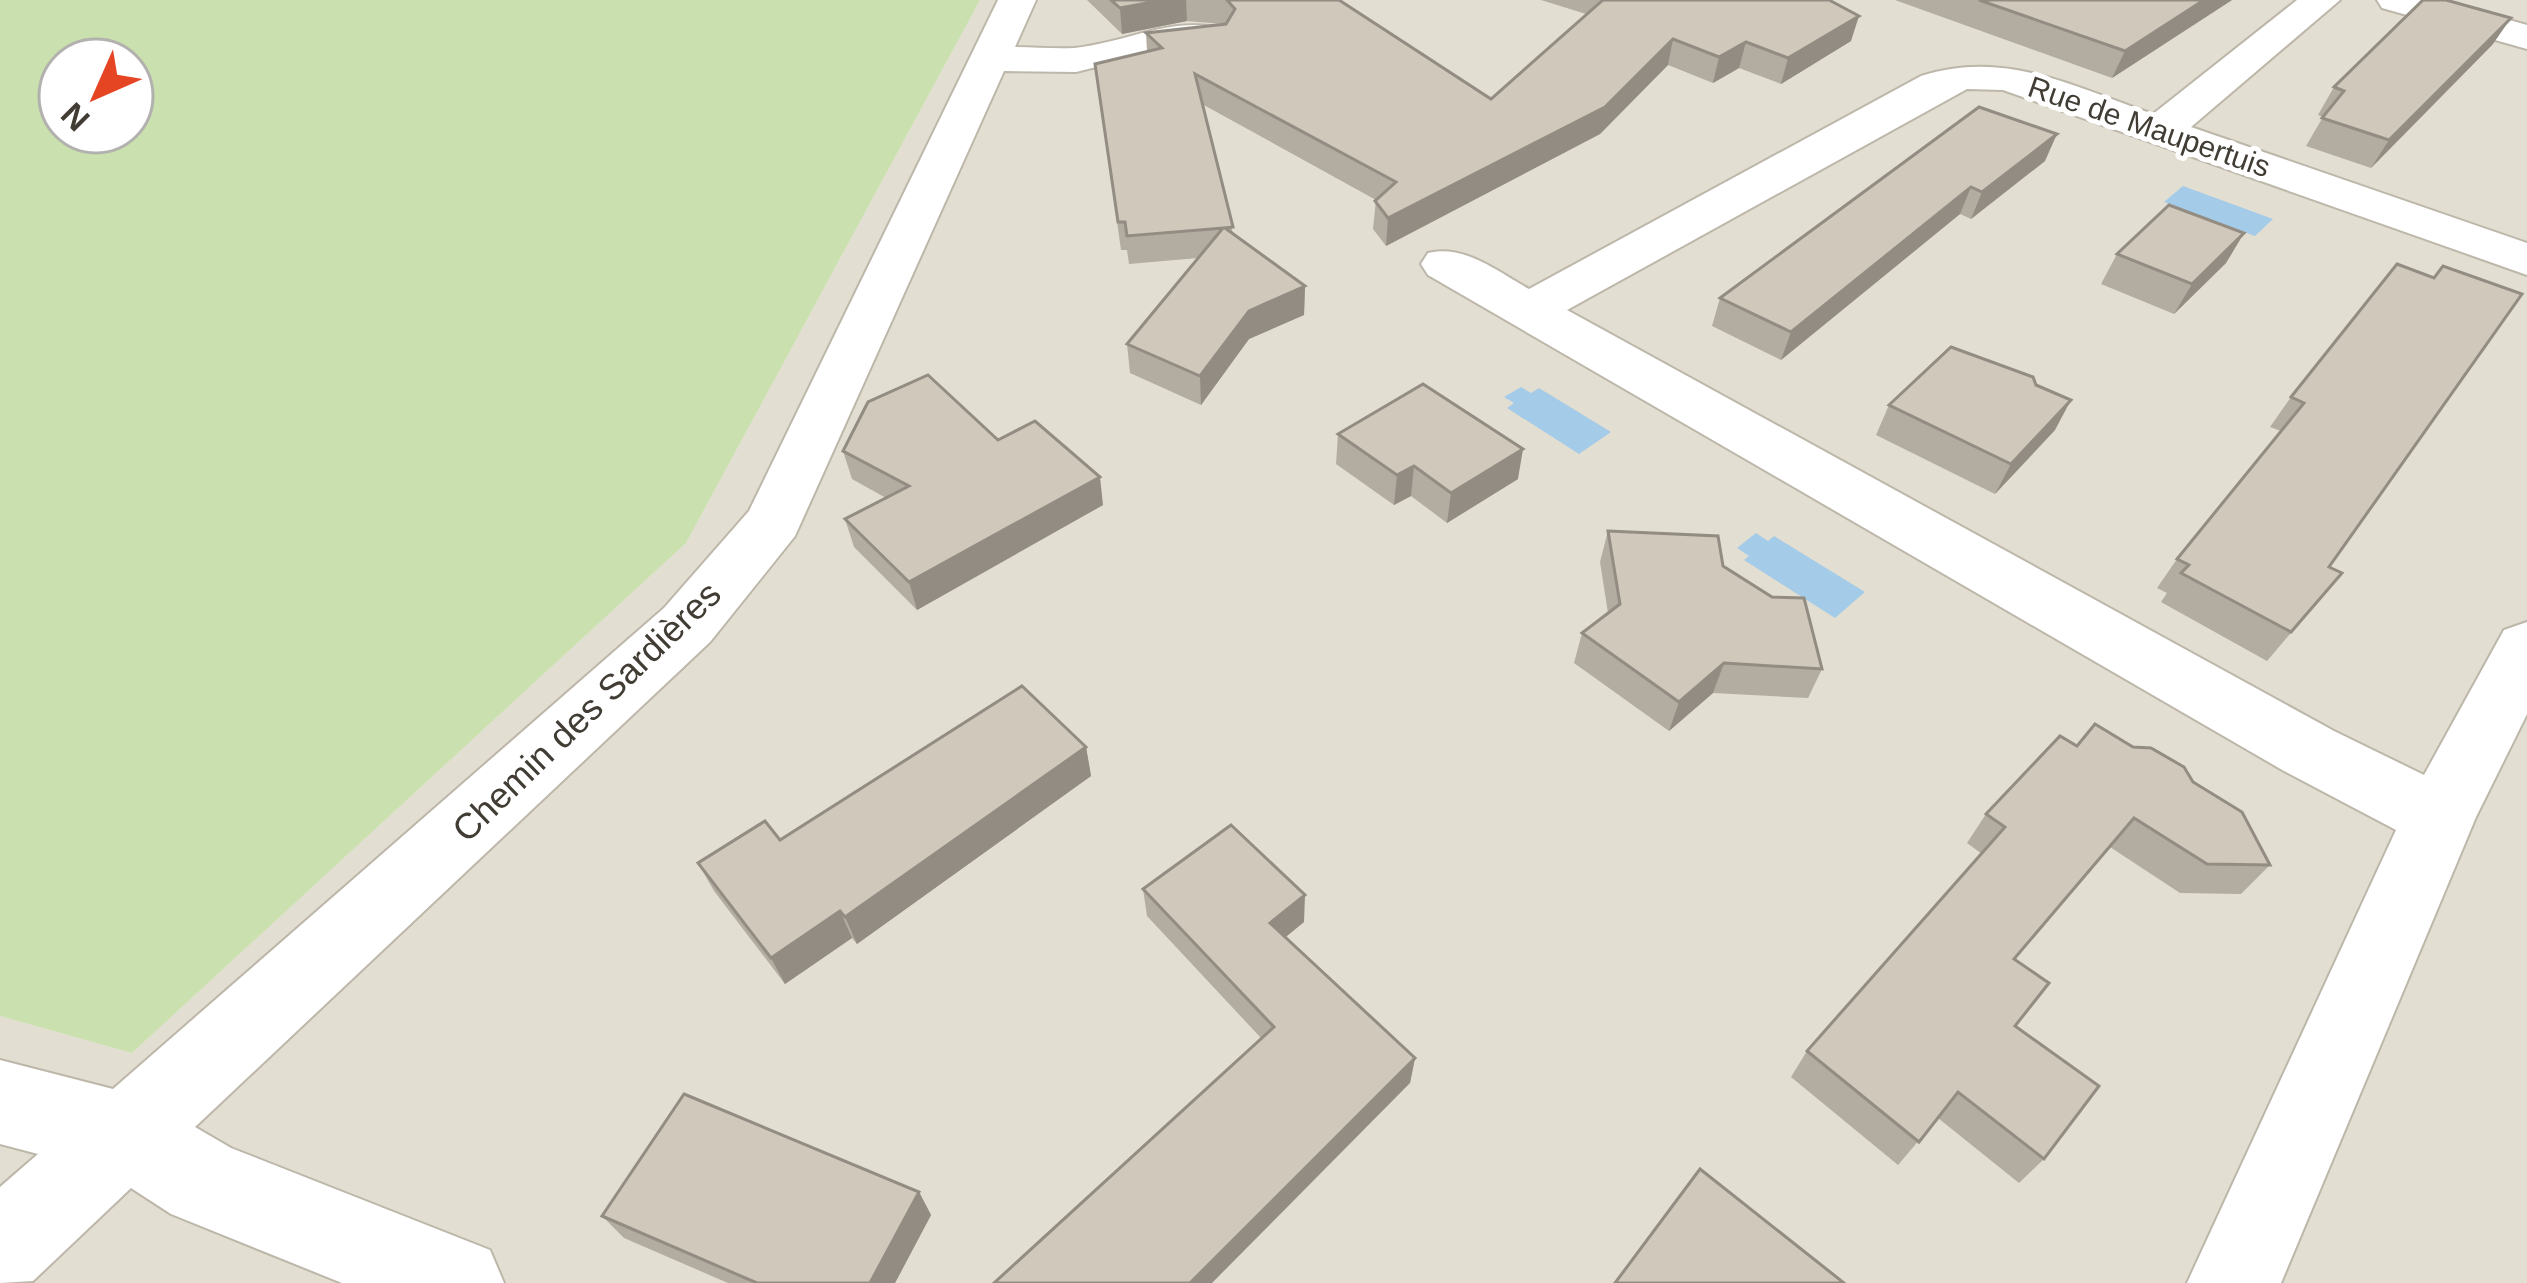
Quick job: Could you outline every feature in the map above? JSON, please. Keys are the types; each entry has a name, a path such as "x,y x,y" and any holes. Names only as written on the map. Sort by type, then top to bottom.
{"street":[{"name":"Chemin des Sardières","path":"0,1249 687,626 774,521 1017,0"},
{"path":"2161,130 2321,0"},
{"path":"2396,0 2527,37"},
{"path":"989,59 1076,60 1173,36 1212,37"},
{"name":"Rue de Maupertuis","path":"1528,310 1936,85 1964,76 2008,77 2527,260"},
{"path":"1446,264 2288,739 2439,817"},
{"path":"2234,1283 2439,817 2527,646"},
{"path":"0,1102 126,1135 203,1182 457,1283"}],"shaded area":[{"path":"980,0 2527,0 2527,1283 0,1283 0,1016 132,1053 686,543"}],"green space":[{"path":"0,0 980,0 686,543 132,1053 0,1016"}],"water":[{"path":"2183,186 2273,219 2255,236 2164,202"},
{"path":"1521,387 1531,393 1539,388 1611,432 1579,454 1507,408 1514,403 1504,397"},
{"path":"1756,533 1768,541 1774,536 1865,592 1835,618 1744,560 1749,556 1737,548"}],"building":[{"path":"1111,0 1163,0 1120,8"},
{"path":"1227,0 1339,0 1491,99 1603,0 1829,0 1859,16 1788,58 1746,42 1719,57 1673,39 1605,107 1388,218 1375,201 1396,182 1195,74 1233,227 1225,228 1305,286 1249,311 1200,376 1127,344 1223,228 1127,236 1125,222 1118,222 1095,64 1162,48 1146,33 1226,24 1235,9"},
{"path":"1979,0 2204,0 2125,51"},
{"path":"2423,0 2446,0 2511,18 2389,140 2322,118 2344,91 2334,87"},
{"path":"1979,107 2057,134 1982,192 1971,187 1791,332 1720,298"},
{"path":"2169,205 2244,233 2192,284 2117,254"},
{"path":"2397,264 2434,278 2443,266 2522,294 2329,567 2342,573 2291,632 2181,573 2189,565 2177,559 2304,403 2291,397"},
{"path":"1951,347 2033,377 2036,385 2071,400 2011,464 1889,405"},
{"path":"928,375 998,440 1035,421 1100,477 909,582 845,519 909,486 843,451 868,402"},
{"path":"1423,384 1523,449 1451,493 1414,466 1397,475 1338,434"},
{"path":"1608,531 1718,536 1723,566 1772,597 1804,598 1822,669 1724,663 1679,702 1582,633 1620,604"},
{"path":"1022,686 1086,747 845,917 840,911 771,958 698,863 765,821 780,840"},
{"path":"2095,724 2133,747 2151,748 2184,767 2193,782 2242,812 2270,865 2207,864 2134,818 2014,959 2049,983 2015,1026 2099,1086 2044,1159 1958,1092 1919,1142 1807,1051 2005,827 1986,814 2060,736 2077,746"},
{"path":"1231,825 1305,895 1270,923 1415,1058 1190,1283 994,1283 1274,1027 1143,889"},
{"path":"684,1094 919,1192 870,1283 757,1283 602,1216"},
{"path":"1700,1169 1844,1283 1615,1283"}]}
